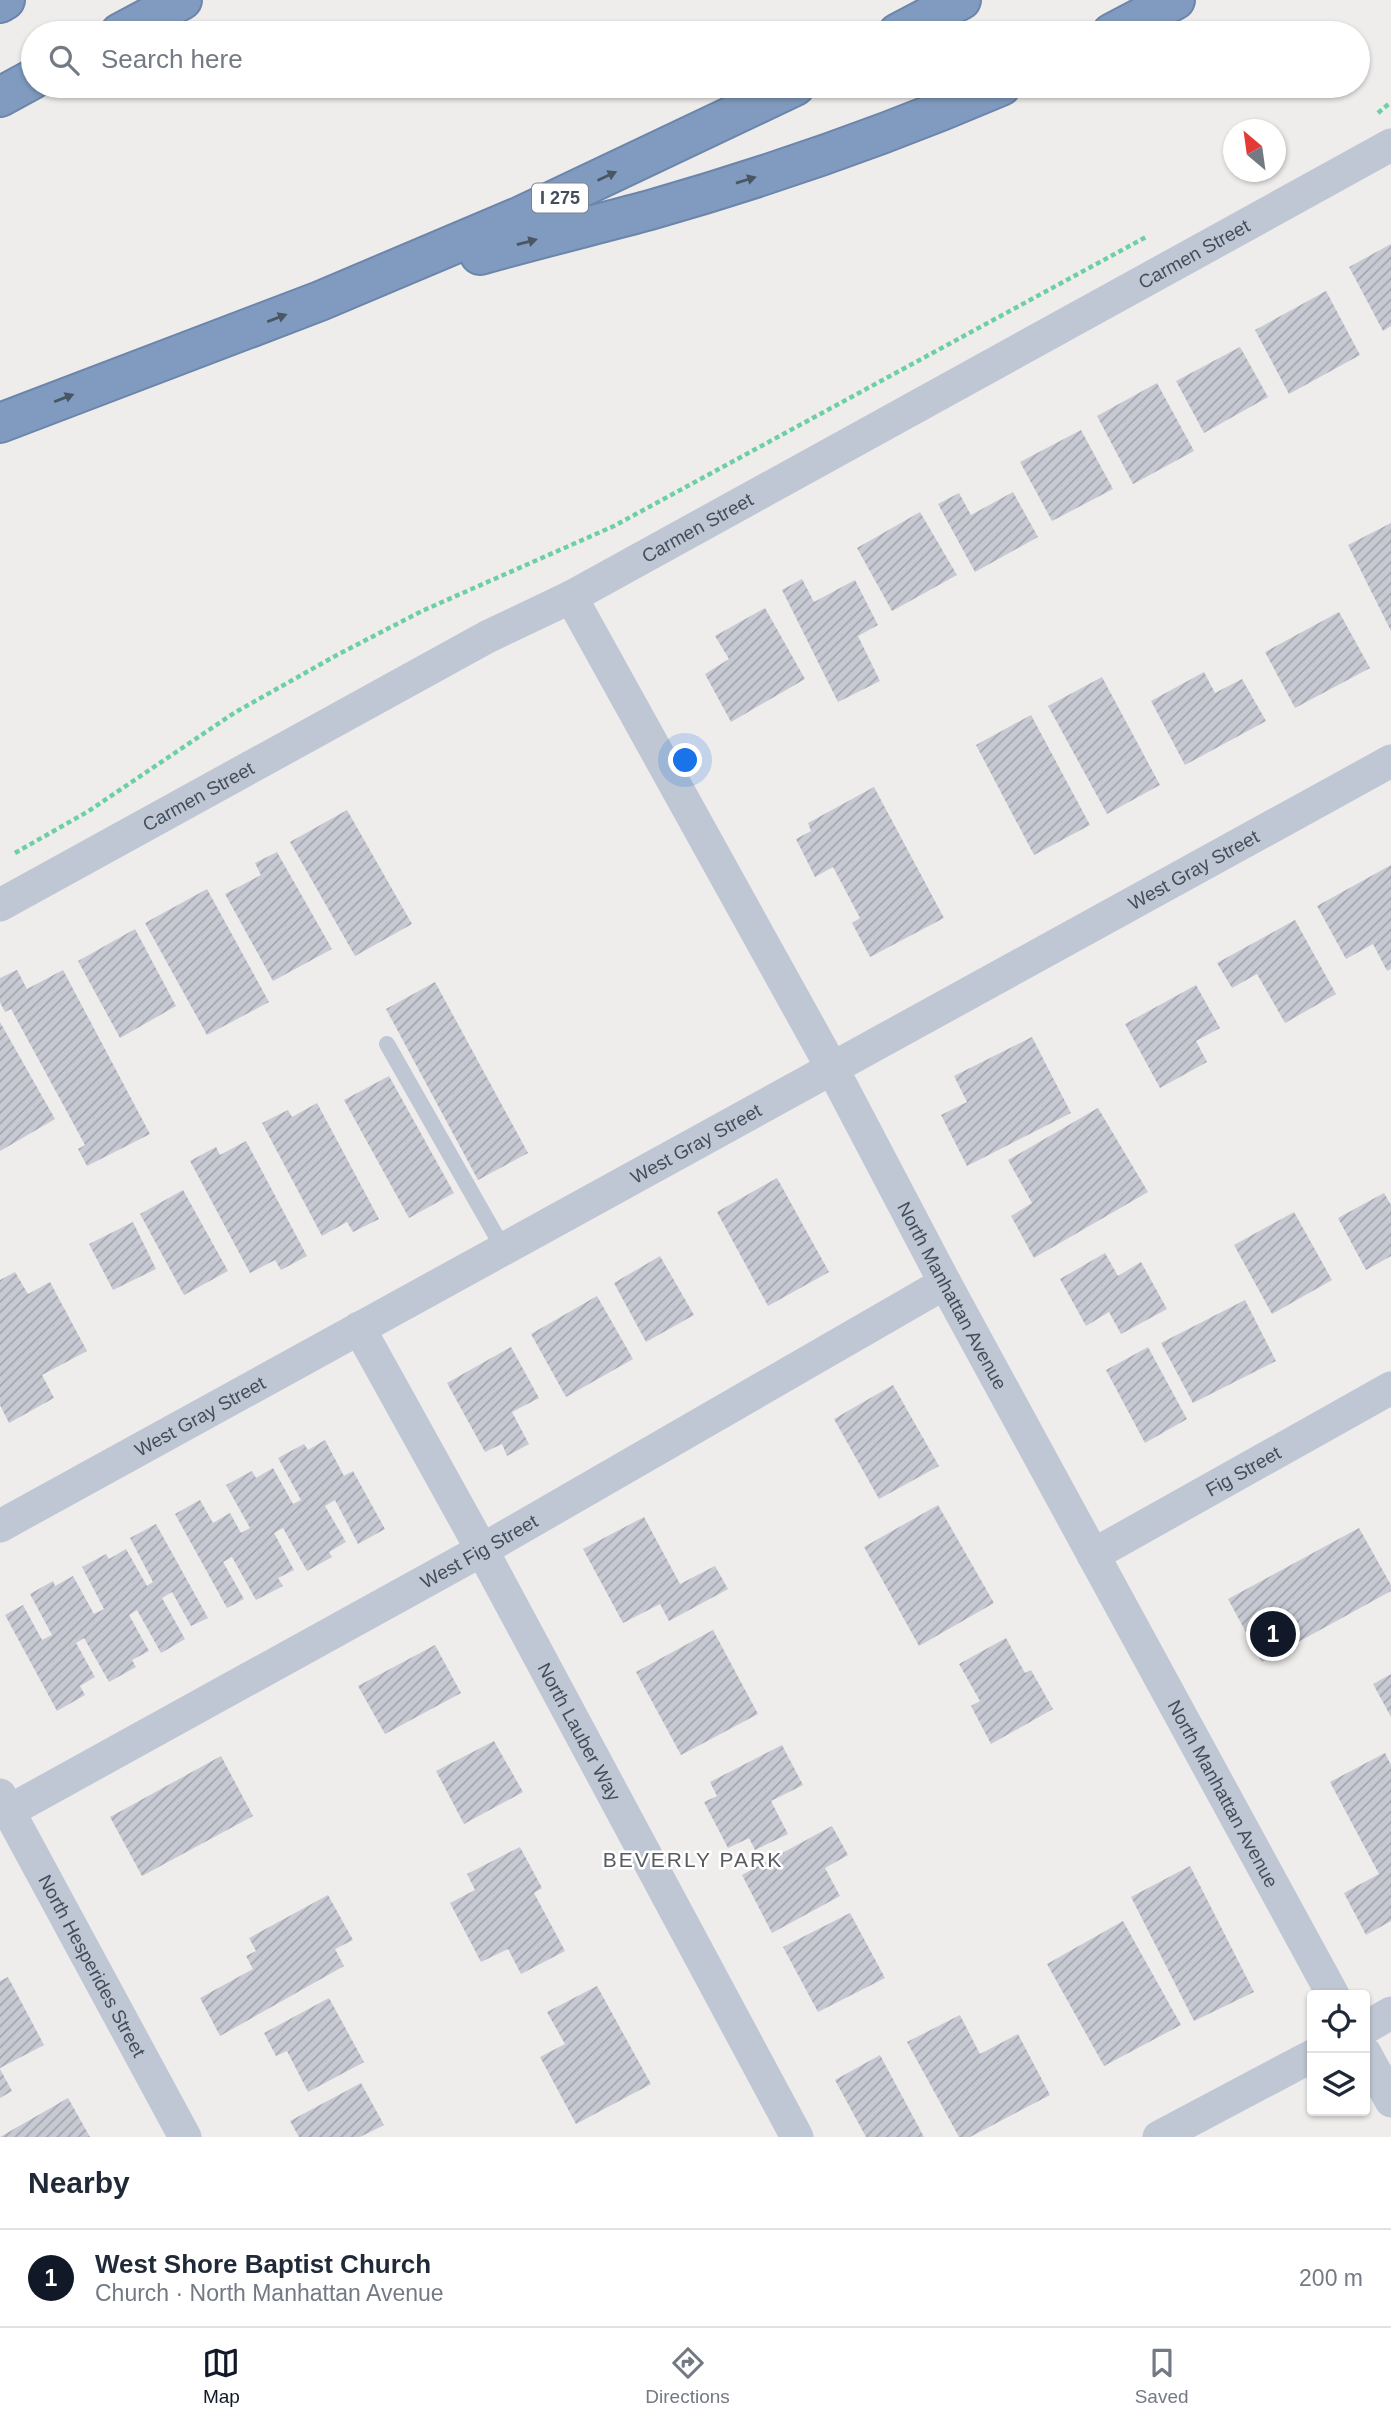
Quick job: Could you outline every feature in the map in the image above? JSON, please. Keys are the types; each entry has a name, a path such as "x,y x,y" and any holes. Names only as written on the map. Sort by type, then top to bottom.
{"highway":[{"path":"0,3 5,0"},
{"path":"143,21 182,0"},
{"path":"921,21 961,0"},
{"path":"1135,21 1175,0"},
{"path":"0,97 21,86"},
{"name":"I 275","path":"0,423 320,301 522,216 770,98"},
{"path":"320,301 651,209 806,161 973,98"}],"street":[{"name":"Carmen Street","path":"0,905 487,637 570,597 1391,145"},
{"name":"North Manhattan Avenue","path":"570,597 831,1068 945,1283 1330,1990"},
{"name":"West Gray Street","path":"0,1526 1391,761"},
{"name":"West Fig Street","path":"4,1803 482,1550 945,1283"},
{"name":"North Lauber Way","path":"359,1328 482,1550 797,2137"},
{"name":"Fig Street","path":"1093,1555 1391,1390"},
{"name":"North Hesperides Street","path":"4,1803 185,2137"},
{"path":"1370,2025 1391,2013"},
{"path":"1159,2137 1307,2059"},
{"path":"1370,2062 1391,2101"}],"lane":[{"path":"387,1044 503,1248"}],"path":[{"path":"11,856 87,812 234,713 337,655 422,611 614,526 1153,234"}],"building":[{"path":"1391,244 1391,326 1383,331 1349,267"},
{"path":"1326,291 1360,355 1289,394 1255,330"},
{"path":"1240,347 1268,397 1204,433 1176,381"},
{"path":"1157,383 1194,451 1133,484 1097,416"},
{"path":"1081,430 1113,489 1052,521 1020,462"},
{"path":"1013,492 1038,537 975,572 938,504 959,493 971,515"},
{"path":"920,512 957,575 892,611 857,548"},
{"path":"1391,523 1391,631 1348,545"},
{"path":"802,579 814,602 855,580 878,625 858,636 880,681 838,702 782,590"},
{"path":"765,608 805,679 731,722 705,674 729,659 715,636"},
{"path":"1339,612 1370,668 1295,708 1265,652"},
{"path":"1204,672 1215,693 1242,679 1266,721 1185,765 1151,701"},
{"path":"1102,677 1160,785 1107,814 1048,706"},
{"path":"1031,715 1090,825 1034,855 976,745"},
{"path":"874,787 944,918 870,957 852,923 860,918 833,867 815,877 796,839 811,831 808,823"},
{"path":"347,810 412,924 355,956 290,842"},
{"path":"277,852 332,949 273,981 225,894 261,875 255,863"},
{"path":"1391,865 1391,969 1387,971 1373,944 1346,959 1317,906"},
{"path":"207,889 269,1002 207,1035 145,923"},
{"path":"1295,920 1336,994 1285,1023 1257,974 1232,988 1217,963"},
{"path":"135,929 176,1006 120,1038 78,961"},
{"path":"17,970 27,989 63,970 150,1134 87,1166 78,1149 85,1145 11,1009 5,1012 0,1002 0,978"},
{"path":"435,982 528,1153 478,1180 386,1009"},
{"path":"1196,985 1220,1028 1196,1041 1207,1062 1160,1088 1125,1024"},
{"path":"0,1022 55,1119 0,1151"},
{"path":"1032,1037 1071,1113 967,1166 941,1115 967,1102 954,1076"},
{"path":"389,1076 454,1193 409,1218 344,1100"},
{"path":"317,1103 379,1219 353,1232 347,1222 322,1236 262,1123 288,1110 292,1117"},
{"path":"1098,1108 1148,1192 1034,1258 1011,1216 1032,1203 1008,1160"},
{"path":"246,1141 307,1256 281,1270 275,1260 250,1273 190,1161 216,1147 220,1155"},
{"path":"777,1178 829,1272 768,1306 717,1212"},
{"path":"183,1190 228,1271 184,1295 140,1214"},
{"path":"1384,1193 1391,1205 1391,1256 1366,1270 1338,1218"},
{"path":"1294,1212 1332,1280 1272,1314 1234,1245"},
{"path":"133,1222 156,1269 113,1290 89,1244"},
{"path":"1105,1253 1118,1276 1141,1262 1167,1309 1121,1334 1109,1312 1086,1326 1060,1279"},
{"path":"660,1256 694,1315 646,1342 614,1283"},
{"path":"15,1272 28,1294 50,1282 87,1351 42,1375 54,1398 9,1423 0,1405 0,1280"},
{"path":"597,1296 633,1359 566,1397 531,1334"},
{"path":"1245,1300 1276,1361 1193,1403 1161,1343"},
{"path":"511,1347 539,1398 512,1412 529,1444 507,1456 502,1444 485,1452 447,1383"},
{"path":"1148,1347 1187,1419 1145,1443 1106,1370"},
{"path":"893,1385 939,1466 879,1499 834,1419"},
{"path":"325,1440 344,1476 353,1471 385,1529 358,1544 335,1500 325,1506 346,1542 329,1552 332,1557 307,1571 283,1528 274,1533 294,1570 278,1578 283,1586 256,1600 232,1557 223,1562 244,1599 227,1608 175,1514 200,1500 213,1523 230,1513 241,1533 250,1528 226,1485 252,1471 256,1478 273,1468 293,1504 301,1500 278,1458 304,1444 308,1450"},
{"path":"938,1505 994,1603 919,1646 864,1547"},
{"path":"644,1517 680,1584 715,1566 728,1589 669,1621 660,1604 623,1623 583,1549"},
{"path":"156,1524 208,1618 191,1626 172,1592 162,1598 185,1639 161,1653 137,1610 129,1615 149,1651 132,1660 136,1667 109,1682 84,1638 76,1643 95,1677 80,1686 85,1695 57,1711 5,1615 23,1605 42,1640 52,1635 30,1594 53,1581 55,1586 73,1576 94,1614 104,1609 82,1567 106,1554 109,1559 126,1549 147,1586 153,1582 130,1538"},
{"path":"1359,1528 1391,1585 1391,1591 1262,1662 1228,1599"},
{"path":"713,1630 758,1714 681,1755 636,1672"},
{"path":"1006,1638 1025,1673 1031,1670 1053,1709 991,1744 971,1706 980,1701 959,1664"},
{"path":"435,1645 461,1693 385,1734 358,1686"},
{"path":"1391,1674 1391,1717 1373,1684"},
{"path":"494,1741 523,1792 464,1824 436,1771"},
{"path":"782,1745 803,1785 771,1801 788,1834 755,1850 749,1838 728,1848 704,1802 717,1796 710,1782"},
{"path":"1385,1753 1391,1765 1391,1921 1366,1935 1344,1893 1379,1874 1330,1782"},
{"path":"221,1756 253,1816 142,1876 110,1817"},
{"path":"832,1826 848,1855 825,1868 840,1896 772,1933 742,1875"},
{"path":"520,1847 542,1888 534,1893 565,1951 521,1974 508,1949 481,1962 450,1903 475,1890 467,1874"},
{"path":"1190,1866 1254,1992 1194,2021 1131,1897"},
{"path":"328,1895 353,1940 335,1949 344,1966 220,2036 200,1998 253,1969 246,1956 256,1951 249,1938"},
{"path":"850,1913 885,1978 818,2012 783,1947"},
{"path":"1123,1921 1181,2025 1104,2066 1047,1964"},
{"path":"8,1977 44,2045 0,2068 0,1981"},
{"path":"597,1986 651,2084 576,2124 540,2057 565,2044 547,2012"},
{"path":"329,1998 364,2062 308,2092 287,2051 276,2056 264,2033"},
{"path":"960,2015 980,2054 1018,2034 1050,2095 970,2137 959,2137 907,2042"},
{"path":"880,2055 924,2137 866,2137 835,2080"},
{"path":"0,2069 12,2091 0,2098"},
{"path":"361,2083 384,2125 360,2137 299,2137 290,2121"},
{"path":"68,2098 90,2137 0,2137"}],"place":[{"name":"West Shore Baptist Church","path":"1273,1634"}],"district":[{"name":"BEVERLY PARK","path":"693,1860"}]}
